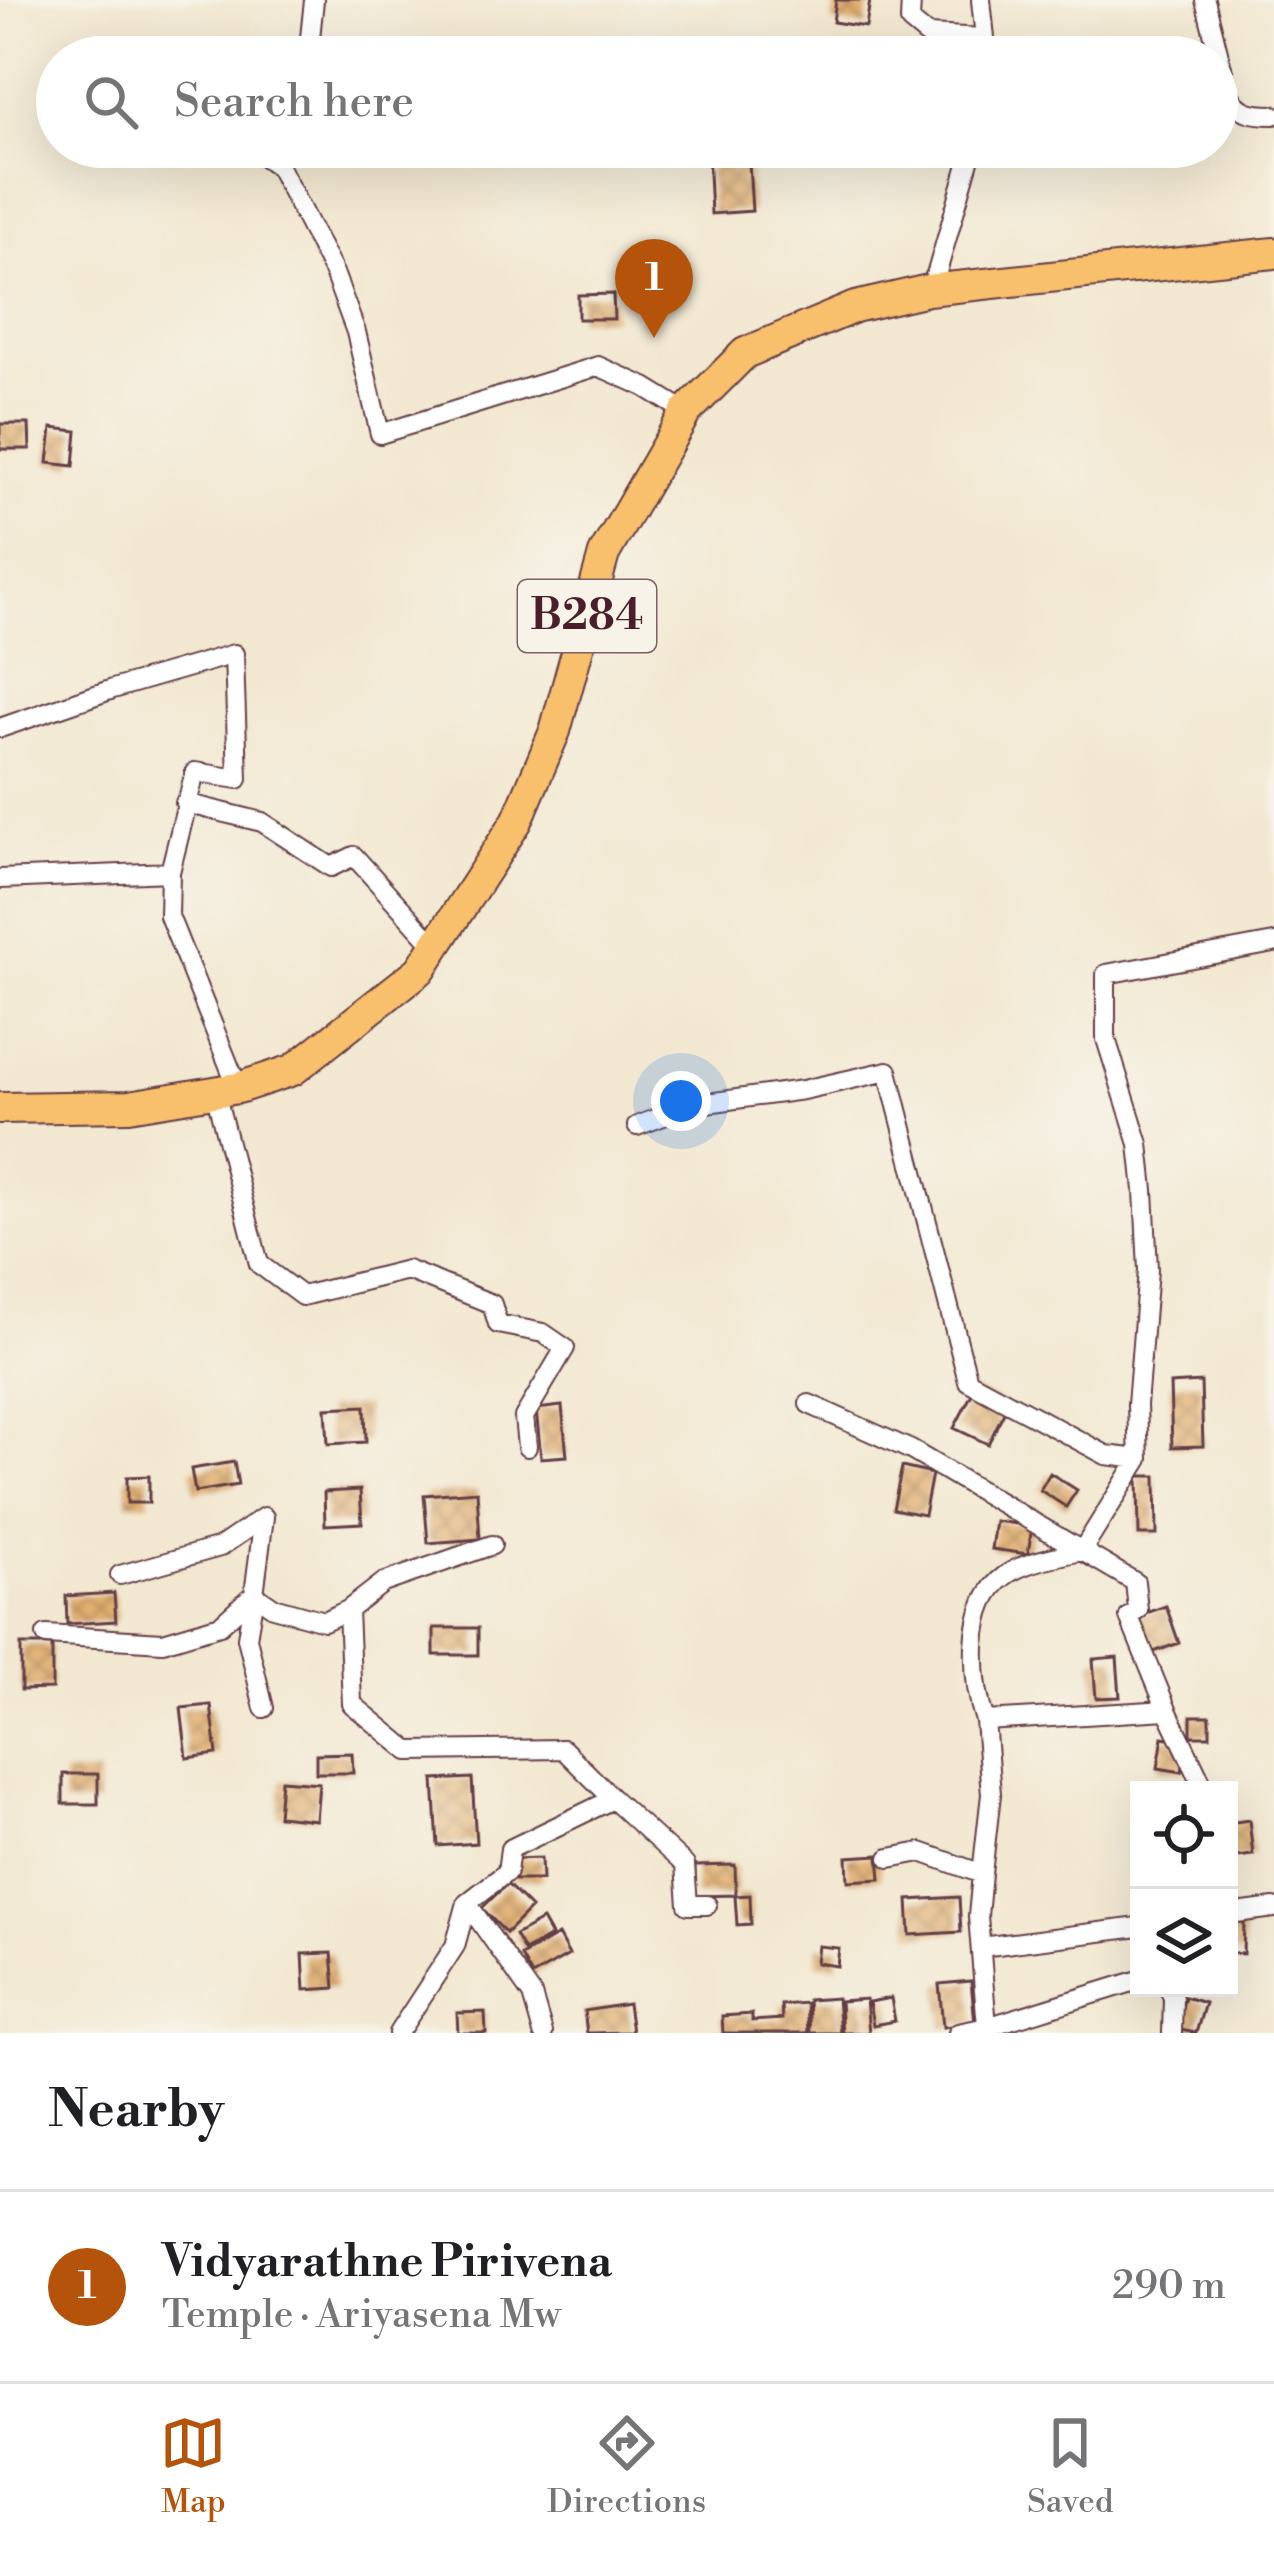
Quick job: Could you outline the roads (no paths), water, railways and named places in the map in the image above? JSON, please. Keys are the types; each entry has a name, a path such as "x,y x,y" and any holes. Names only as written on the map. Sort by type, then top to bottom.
{"main road":[{"name":"B284","path":"0,1108 129,1106 226,1090 293,1070 420,970 517,821 555,731 604,554 686,412 745,353 855,307 928,290 1274,253"}],"street":[{"path":"310,36 314,0"},
{"path":"911,0 910,21 935,36"},
{"path":"981,0 984,36"},
{"path":"1205,0 1215,36"},
{"path":"1238,107 1252,116 1274,115"},
{"path":"280,168 334,273 356,332 380,434 598,366 686,412"},
{"path":"928,290 968,168"},
{"path":"0,728 234,654 238,778 195,772 170,872 169,916 226,1090 259,1264 302,1296 407,1270 492,1304 498,1324 543,1333 566,1348 524,1417 527,1447"},
{"path":"185,802 262,822 331,866 354,856 436,946"},
{"path":"0,879 170,872"},
{"path":"988,2030 978,1916 992,1794 979,1702 976,1620 989,1587 1017,1568 1082,1551 1139,1459 1137,1405 1148,1270 1144,1190 1139,1144 1106,1040 1106,974 1274,943"},
{"path":"637,1126 692,1105 803,1090 888,1071 968,1382 1106,1455 1139,1459"},
{"path":"809,1404 911,1450 1135,1582 1138,1610 1129,1617 1201,1781"},
{"path":"120,1575 220,1547 265,1517 247,1638 264,1708"},
{"path":"254,1594 273,1607 324,1621 348,1610 383,1583 492,1545"},
{"path":"46,1635 163,1642 220,1625 254,1594"},
{"path":"348,1610 352,1704 409,1751 563,1748 685,1865 688,1905 707,1905"},
{"path":"985,1721 1168,1709"},
{"path":"398,2033 454,1946 467,1903 507,1872 510,1849 613,1799"},
{"path":"890,1858 921,1852 982,1874"},
{"path":"467,1903 532,1995 543,2033"},
{"path":"1238,1913 1274,1908"},
{"path":"981,1947 1130,1928"},
{"path":"958,2033 988,2030 1130,1983"},
{"path":"1172,2033 1173,1997"}],"place":[{"name":"Vidyarathne Pirivena","path":"654,338"}]}
